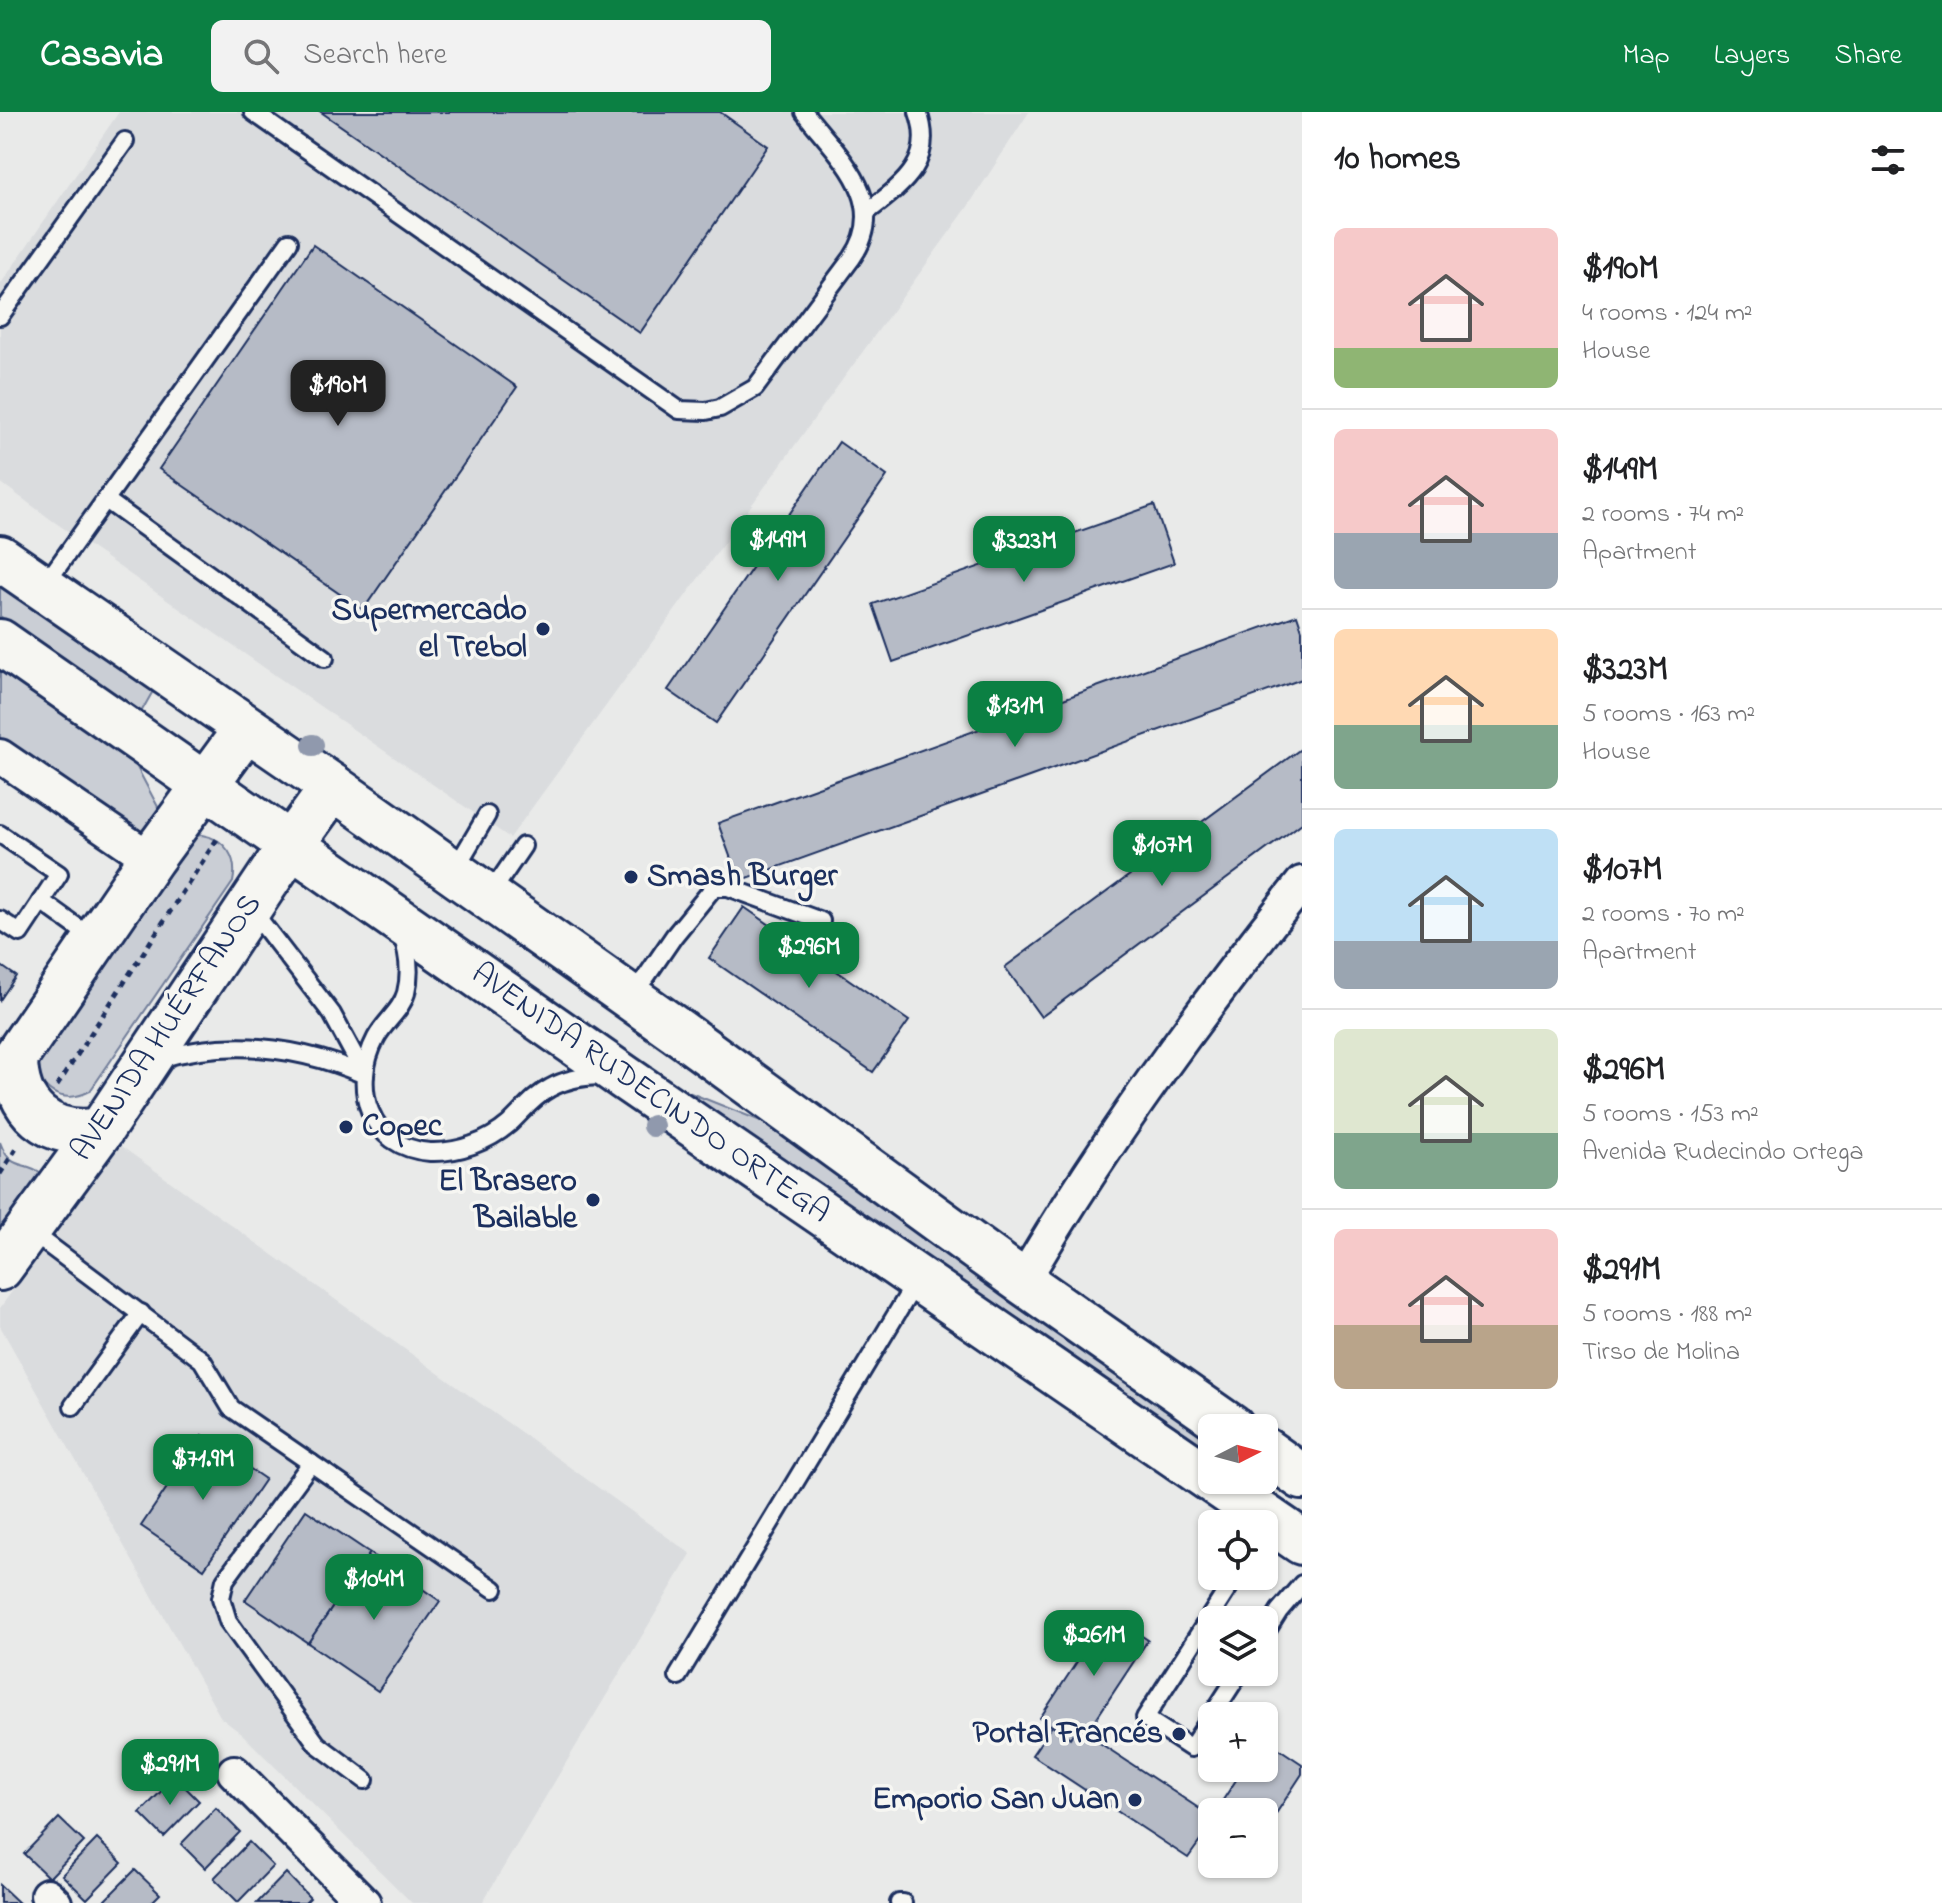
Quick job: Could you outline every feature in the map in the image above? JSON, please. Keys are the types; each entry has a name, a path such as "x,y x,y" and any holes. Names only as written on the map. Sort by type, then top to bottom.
{"main road":[{"name":"AVENIDA RUDECINDO ORTEGA","path":"0,558 333,787 1212,1414"},
{"name":"AVENIDA RUDECINDO ORTEGA","path":"0,642 625,1078 918,1278 1241,1510"},
{"path":"101,1130 67,1132 51,1126 26,1104 15,1074 8,1069 151,859 246,729"},
{"name":"AVENIDA HUÉRFANOS","path":"0,1268 101,1130 333,787"},
{"path":"1278,1460 1302,1477"},
{"name":"AVENIDA RUDECINDO ORTEGA","path":"1278,1530 1302,1542"}],"street":[{"path":"0,756 151,859"},
{"path":"1016,1277 1033,1264 1090,1175 1202,1013 1302,883"},
{"path":"234,1772 364,1903"}],"lane":[{"path":"253,112 679,410 692,411 720,408 755,388 858,249 867,212 859,185 804,112"},
{"path":"867,212 907,181 915,167 923,141 918,112"},
{"path":"0,316 125,141"},
{"path":"43,587 289,242"},
{"path":"106,500 325,658"},
{"path":"471,885 487,815"},
{"path":"0,834 59,874 20,933 0,920"},
{"path":"471,885 523,846"},
{"path":"628,996 714,887 728,887 821,921"},
{"path":"41,901 96,940"},
{"path":"249,907 332,1014 365,1075"},
{"path":"390,914 408,955 406,991 400,1008 376,1038 365,1075 366,1107 383,1131 408,1147 433,1152 461,1148 490,1137 536,1096 569,1080 588,1076 625,1078"},
{"path":"146,1063 202,1049 265,1047 333,1061 365,1075"},
{"path":"28,1230 202,1360 231,1408 494,1589"},
{"path":"678,1676 918,1278"},
{"path":"73,1406 141,1313"},
{"path":"311,1463 225,1580 221,1598 228,1621 317,1744 365,1780"},
{"path":"1278,1613 1302,1584"},
{"path":"1198,1635 1145,1718 1191,1748 1231,1686"}],"path":[{"path":"0,1174 220,835"}],"shaded area":[{"path":"119,112 1029,112 967,208 510,838 0,482 0,285"},
{"path":"0,586 153,691 140,714 0,616"},
{"path":"0,667 132,758 166,822 149,844 0,742"},
{"path":"202,835 218,841 228,851 234,865 233,882 90,1091 70,1097 53,1092 41,1079 37,1058 194,836"},
{"path":"678,1088 796,1135 1198,1418 1198,1447"},
{"path":"0,1142 13,1162 41,1173 0,1231"},
{"path":"118,1144 691,1554 482,1903 412,1903 242,1734 221,1718 0,1326 0,1308"}],"building":[{"path":"321,112 720,112 768,146 640,333"},
{"path":"313,245 517,387 363,610 159,469"},
{"path":"839,442 887,476 716,723 668,690"},
{"path":"1154,505 1174,563 893,662 873,604"},
{"path":"1297,615 1302,630 1302,679 739,881 718,823"},
{"path":"1302,748 1302,823 1041,1017 1005,967"},
{"path":"744,907 909,1021 873,1072 709,958"},
{"path":"0,965 16,976 0,1000"},
{"path":"202,1436 265,1479 204,1569 141,1526"},
{"path":"306,1510 370,1553 308,1643 245,1600"},
{"path":"370,1553 440,1601 378,1691 308,1643"},
{"path":"1113,1617 1148,1640 1086,1734 1077,1728 1070,1738 1040,1718 1103,1622 1108,1625"},
{"path":"1052,1726 1070,1738 1077,1728 1198,1808 1198,1844 1188,1858 1032,1755"},
{"path":"1278,1748 1302,1764 1302,1774 1278,1811 1278,1798 1224,1798 1235,1782 1278,1782"},
{"path":"175,1777 199,1801 164,1837 140,1813"},
{"path":"216,1808 240,1832 205,1868 181,1844"},
{"path":"59,1818 84,1842 49,1878 24,1854"},
{"path":"97,1839 122,1863 87,1899 62,1875"},
{"path":"249,1842 273,1866 238,1902 214,1878"},
{"path":"135,1870 160,1894 151,1903 102,1903"},
{"path":"286,1873 310,1898 305,1903 257,1903"},
{"path":"0,1885 19,1903 0,1903"}],"place":[{"name":"Supermercado el Trebol","path":"543,629"},
{"name":"Smash Burger","path":"631,877"},
{"name":"Copec","path":"346,1127"},
{"name":"El Brasero Bailable","path":"593,1200"},
{"name":"Portal Francés","path":"1179,1734"},
{"name":"Emporio San Juan","path":"1135,1800"}]}
